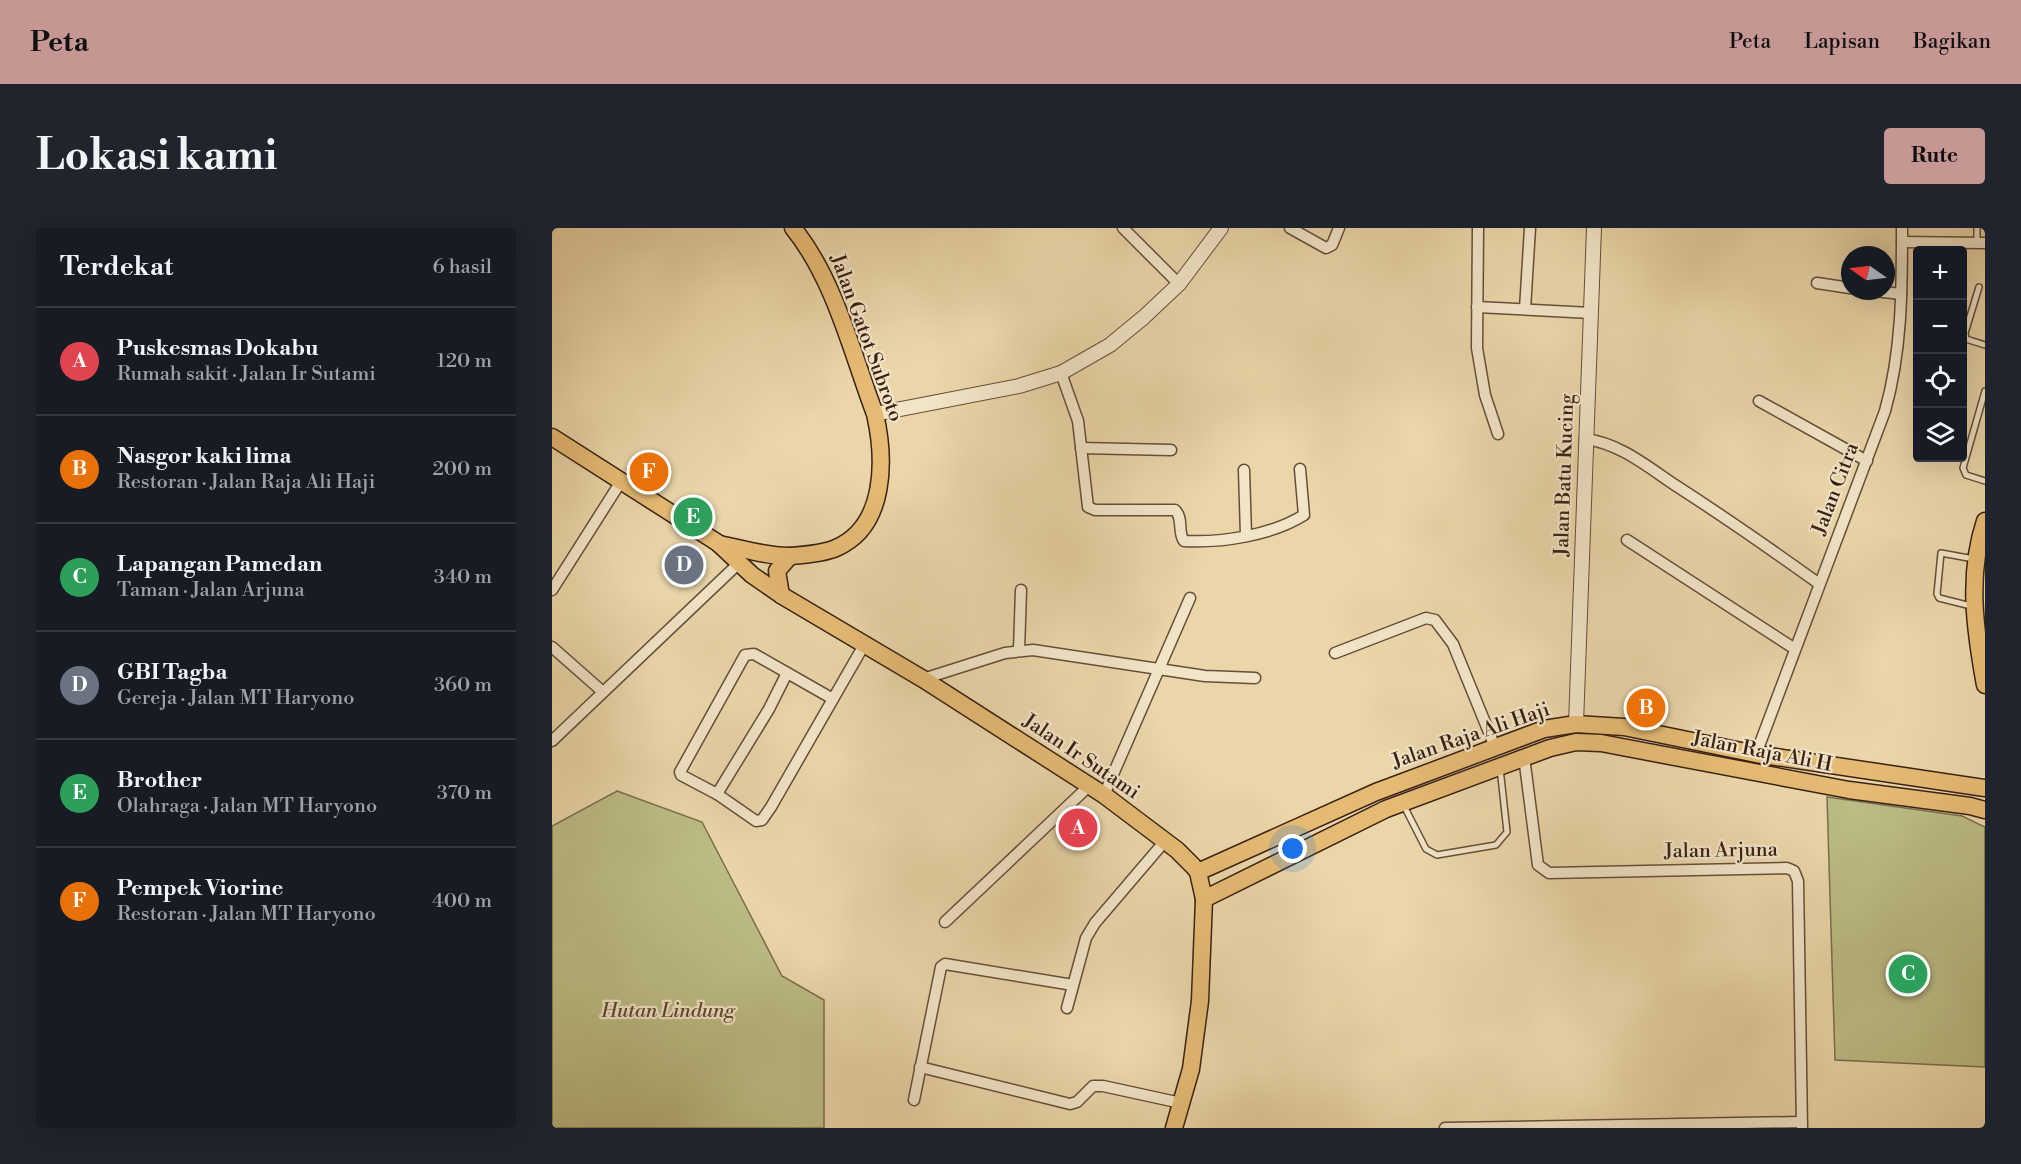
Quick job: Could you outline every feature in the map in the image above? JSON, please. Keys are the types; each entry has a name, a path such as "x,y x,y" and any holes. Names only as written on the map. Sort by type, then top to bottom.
{"main road":[{"name":"Jalan Gatot Subroto","path":"718,543 790,556 836,548 856,533 869,517 881,479 879,434 875,414 823,274 810,249 793,228"},
{"path":"552,437 620,483 718,543"},
{"path":"1984,526 1976,559 1974,606 1985,685"},
{"name":"Jalan Ir Sutami","path":"718,543 738,564 781,595 923,679 1097,790 1165,841 1198,872"},
{"path":"781,595 777,571 790,556"},
{"name":"Jalan Raja Ali Haji","path":"1198,872 1376,792 1544,729 1576,724 1599,724 1756,754 1985,788"},
{"path":"1599,724 1601,742"},
{"name":"Jalan Raja Ali H","path":"1204,899 1403,802 1524,757 1576,742 1601,742 1849,790 1985,810"},
{"path":"1174,1128 1191,1069 1200,1001 1204,899 1198,872"}],"street":[{"path":"1123,228 1179,284"},
{"path":"1290,228 1326,248 1332,245 1339,228"},
{"path":"1478,228 1477,348 1485,395 1498,434"},
{"path":"1526,309 1530,228"},
{"name":"Jalan Batu Kucing","path":"1576,724 1584,439 1594,228"},
{"name":"Jalan Citra","path":"1756,754 1818,584 1867,461 1895,376 1902,294 1902,228"},
{"path":"875,414 1009,388 1061,373 1110,345 1179,284 1217,230"},
{"path":"1902,242 1981,243"},
{"path":"1817,284 1841,287"},
{"path":"1895,293 1902,294"},
{"path":"1477,307 1591,313"},
{"path":"1061,373 1078,421 1088,507 1095,510 1175,510 1179,514 1181,538 1184,541 1233,539 1291,523 1304,515 1300,469"},
{"path":"1760,401 1867,461"},
{"path":"1584,439 1622,450 1744,530 1818,584"},
{"path":"1081,448 1171,450"},
{"path":"1244,470 1246,535"},
{"path":"552,590 620,483"},
{"path":"1627,540 1795,649"},
{"path":"552,741 738,564"},
{"path":"1019,650 1021,590"},
{"path":"945,922 1097,790 1159,669 1191,598"},
{"path":"1335,653 1426,618 1435,620 1453,644 1495,747"},
{"path":"833,699 754,654 745,655 680,772 756,821 762,820 833,699 864,645"},
{"path":"552,647 603,692"},
{"path":"923,679 1019,650 1060,653 1205,676 1255,678"},
{"path":"717,794 769,709 787,673"},
{"name":"Jalan Arjuna","path":"1524,757 1538,865 1549,873 1787,868 1794,871 1798,881 1801,1125"},
{"path":"1067,1008 1086,938 1095,923 1165,841"},
{"path":"914,1100 940,971 945,964 1073,985"},
{"path":"920,1067 1070,1104 1077,1102 1093,1086 1103,1086 1181,1103"},
{"path":"1445,1128 1801,1125"}],"lane":[{"path":"1977,228 1981,243"},
{"path":"1978,287 1965,333 1966,339 1971,343 1985,345"},
{"path":"1985,391 1963,468 1966,475 1985,481"},
{"path":"1974,606 1939,598 1937,594 1943,551 1976,559"},
{"path":"1403,802 1426,849 1431,853 1437,855 1496,845 1504,840 1507,832 1500,766"}],"green space":[{"name":"Hutan Lindung","path":"617,791 702,822 782,976 824,1000 824,1128 552,1128 552,826"},
{"path":"1827,797 1962,816 1985,827 1985,1067 1835,1060"}],"place":[{"name":"Pempek Viorine","path":"649,472"},
{"name":"Brother","path":"693,517"},
{"name":"GBI Tagba","path":"684,565"},
{"name":"Nasgor kaki lima","path":"1646,708"},
{"name":"Puskesmas Dokabu","path":"1078,828"},
{"name":"Lapangan Pamedan","path":"1908,974"}]}
